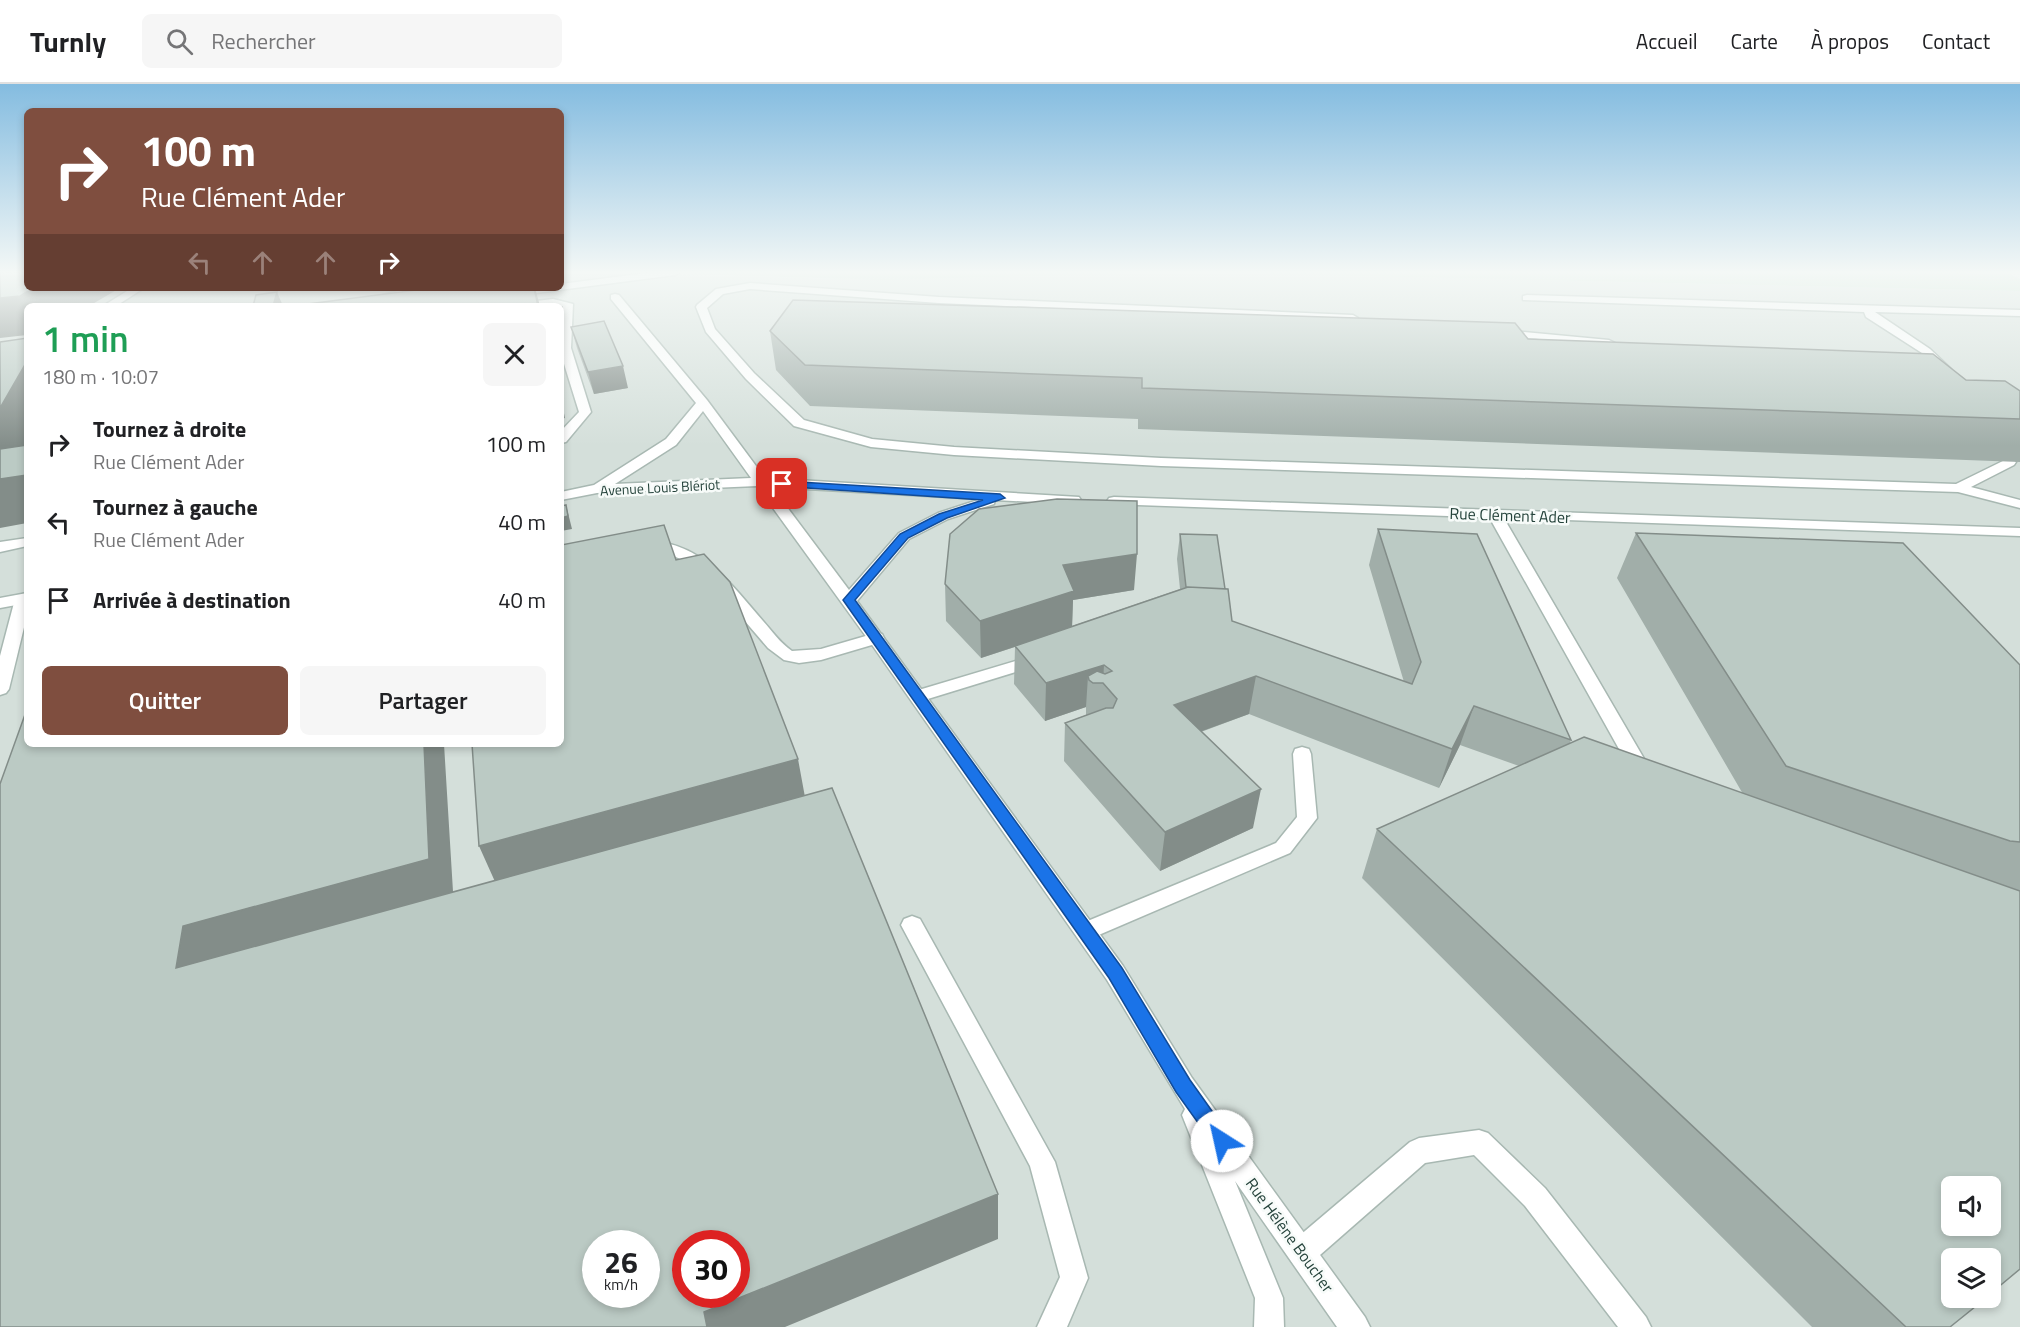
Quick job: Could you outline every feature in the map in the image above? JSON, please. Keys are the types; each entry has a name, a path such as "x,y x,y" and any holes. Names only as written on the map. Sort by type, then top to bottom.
{"street":[{"path":"564,436 585,412 564,348 566,330"},
{"name":"Rue Hélène Boucher","path":"642,330 703,403 918,696 1115,973 1183,1086 1355,1327"},
{"path":"710,330 750,376 799,423 872,443 954,451 1161,462 1958,488 2020,504"},
{"path":"1893,330 1926,351 1957,382"},
{"path":"1486,332 1619,344"},
{"path":"597,489 671,442 703,403"},
{"path":"1958,488 2009,462"},
{"name":"Avenue Louis Blériot","path":"564,495 597,489 760,482"},
{"name":"Rue Clément Ader","path":"760,482 1000,498 2020,532"},
{"name":"Rue Clément Ader","path":"849,600 904,536 943,516 1000,498"},
{"path":"1496,514 1645,778 1655,783"},
{"path":"0,547 24,543"},
{"path":"636,549 657,545 685,553 716,578 770,640 790,656 817,656 876,638"},
{"path":"0,603 24,598"},
{"path":"0,689 24,602"},
{"path":"918,696 1057,653"},
{"path":"1086,932 1283,848 1307,818 1302,754"},
{"path":"912,925 1042,1162 1074,1278 1052,1327"},
{"path":"1183,1086 1269,1298 1269,1327"},
{"path":"1302,1252 1419,1151 1479,1142 1535,1197 1636,1327"}],"shaded area":[{"path":"0,330 24,330 24,747 564,747 564,330 2020,330 2020,1327 0,1327"}],"building":[{"path":"572,330 608,330 623,366 588,372"},
{"path":"1521,330 1528,339 1933,354 1966,380 2005,381 2020,391 2020,419 1142,388 1142,378 805,365 770,331"},
{"path":"24,338 24,366 0,408 0,342"},
{"path":"24,445 24,475 0,479 0,449"},
{"path":"1057,499 1137,501 1137,554 1063,565 1074,591 980,621 945,584 950,534 979,509"},
{"path":"564,505 566,505 568,516 564,517"},
{"path":"664,525 676,560 704,554 730,582 798,759 479,846 472,747 564,747 564,544"},
{"path":"1378,529 1477,534 1571,740 1474,706 1452,749 1256,676 1174,705 1261,789 1165,832 1065,723 1106,708 1113,708 1117,699 1103,683 1093,683 1088,676 1097,671 1105,674 1112,671 1104,665 1046,683 1015,646 1188,587 1228,589 1232,621 1412,684 1421,662"},
{"path":"1636,533 1903,543 2020,665 2020,842 2010,841 1786,766"},
{"path":"1180,534 1217,535 1225,589 1186,587"},
{"path":"24,717 24,747 424,747 429,859 183,926 176,968 832,788 998,1194 750,1294 750,1230 672,1230 672,1308 714,1308 704,1312 707,1327 0,1327 0,784"},
{"path":"1584,737 2020,891 2020,1269 2001,1285 2001,1248 1941,1248 1941,1308 1974,1308 1950,1327 1906,1327 1377,829"}],"route":[{"path":"782,484 1000,498 943,516 904,536 849,600 1115,973 1183,1086 1222,1141"}]}
